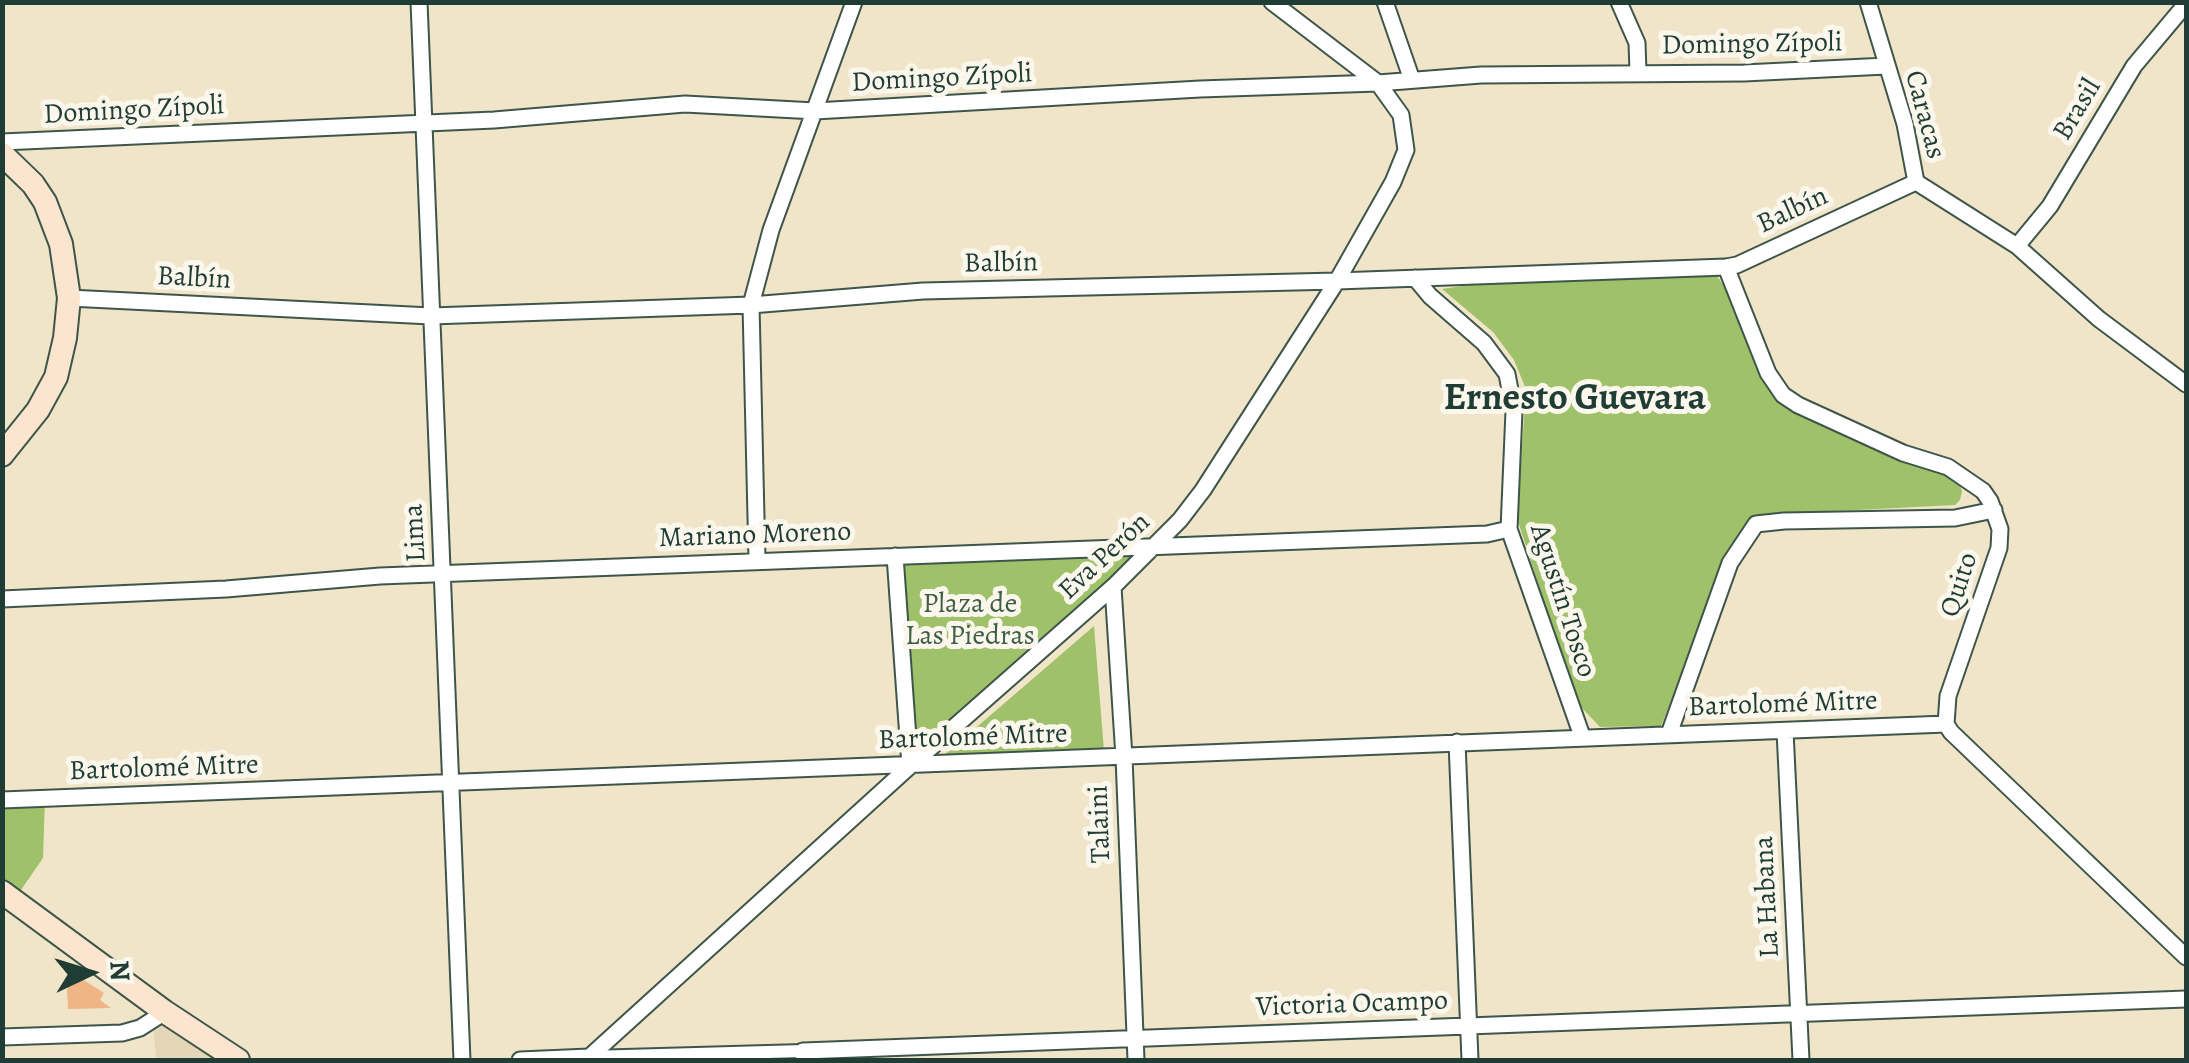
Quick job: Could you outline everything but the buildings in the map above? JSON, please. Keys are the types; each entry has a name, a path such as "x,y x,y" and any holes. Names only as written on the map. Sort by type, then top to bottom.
{"main road":[{"path":"2,154 33,184 51,215 61,244 69,298 56,377 38,410 6,446"},
{"path":"2,892 165,1012 238,1060"}],"street":[{"name":"Lima","path":"419,2 462,1060"},
{"path":"757,560 751,305 771,230 854,2"},
{"name":"Eva Perón","path":"588,1059 1113,587 1157,545 1203,490 1337,281 1393,182 1406,150 1401,115 1378,84 1272,2"},
{"path":"1385,2 1412,80"},
{"path":"1619,2 1637,43 1638,72"},
{"name":"Caracas","path":"1868,2 1905,124 1916,182 2017,246 2099,319 2186,384"},
{"name":"Brasil","path":"2017,246 2050,206 2134,66 2186,4"},
{"path":"2171,24 2186,36"},
{"name":"Domingo Zípoli","path":"2,142 424,123 686,104 815,111 1184,90 1378,84 1481,75 1744,74 1886,66"},
{"name":"Balbín","path":"69,298 430,316 751,305 924,291 1726,267 1916,182"},
{"path":"1669,734 1730,563 1756,524 1955,518 1994,510 1982,491 1948,467 1903,453 1798,405 1784,394 1768,373 1726,267"},
{"name":"Agustín Tosco","path":"1414,278 1484,342 1508,374 1514,411 1510,529 1582,736"},
{"name":"Quito","path":"1946,724 1948,696 1999,548 2000,529 1994,510"},
{"name":"Mariano Moreno","path":"2,599 442,574 1486,534 1510,529"},
{"path":"895,556 910,766"},
{"name":"Talaini","path":"1113,587 1136,1060"},
{"path":"1946,724 2186,957"},
{"name":"Bartolomé Mitre","path":"2,800 1946,724"},
{"name":"La Habana","path":"1785,731 1800,1060"},
{"path":"1457,742 1470,1060"},
{"name":"Victoria Ocampo","path":"520,1060 803,1056 1134,1038 2186,999"},
{"path":"2,1037 122,1033 140,1028 165,1012"}],"shaded area":[{"path":"165,1012 238,1060 156,1060 153,1021"}],"green space":[{"path":"1710,273 1717,276 1729,293 1784,407 1958,481 1960,500 1955,505 1759,515 1747,524 1734,545 1661,726 1600,727 1582,708 1517,518 1526,389 1514,360 1493,332 1442,289 1482,283"},
{"name":"Plaza de Las Piedras","path":"1157,545 910,766 895,556"},
{"path":"1094,626 1104,751 942,757"},
{"path":"45,798 43,858 14,900 3,892 3,800"}],"district":[{"name":"Ernesto Guevara","path":"1575,400"}]}
